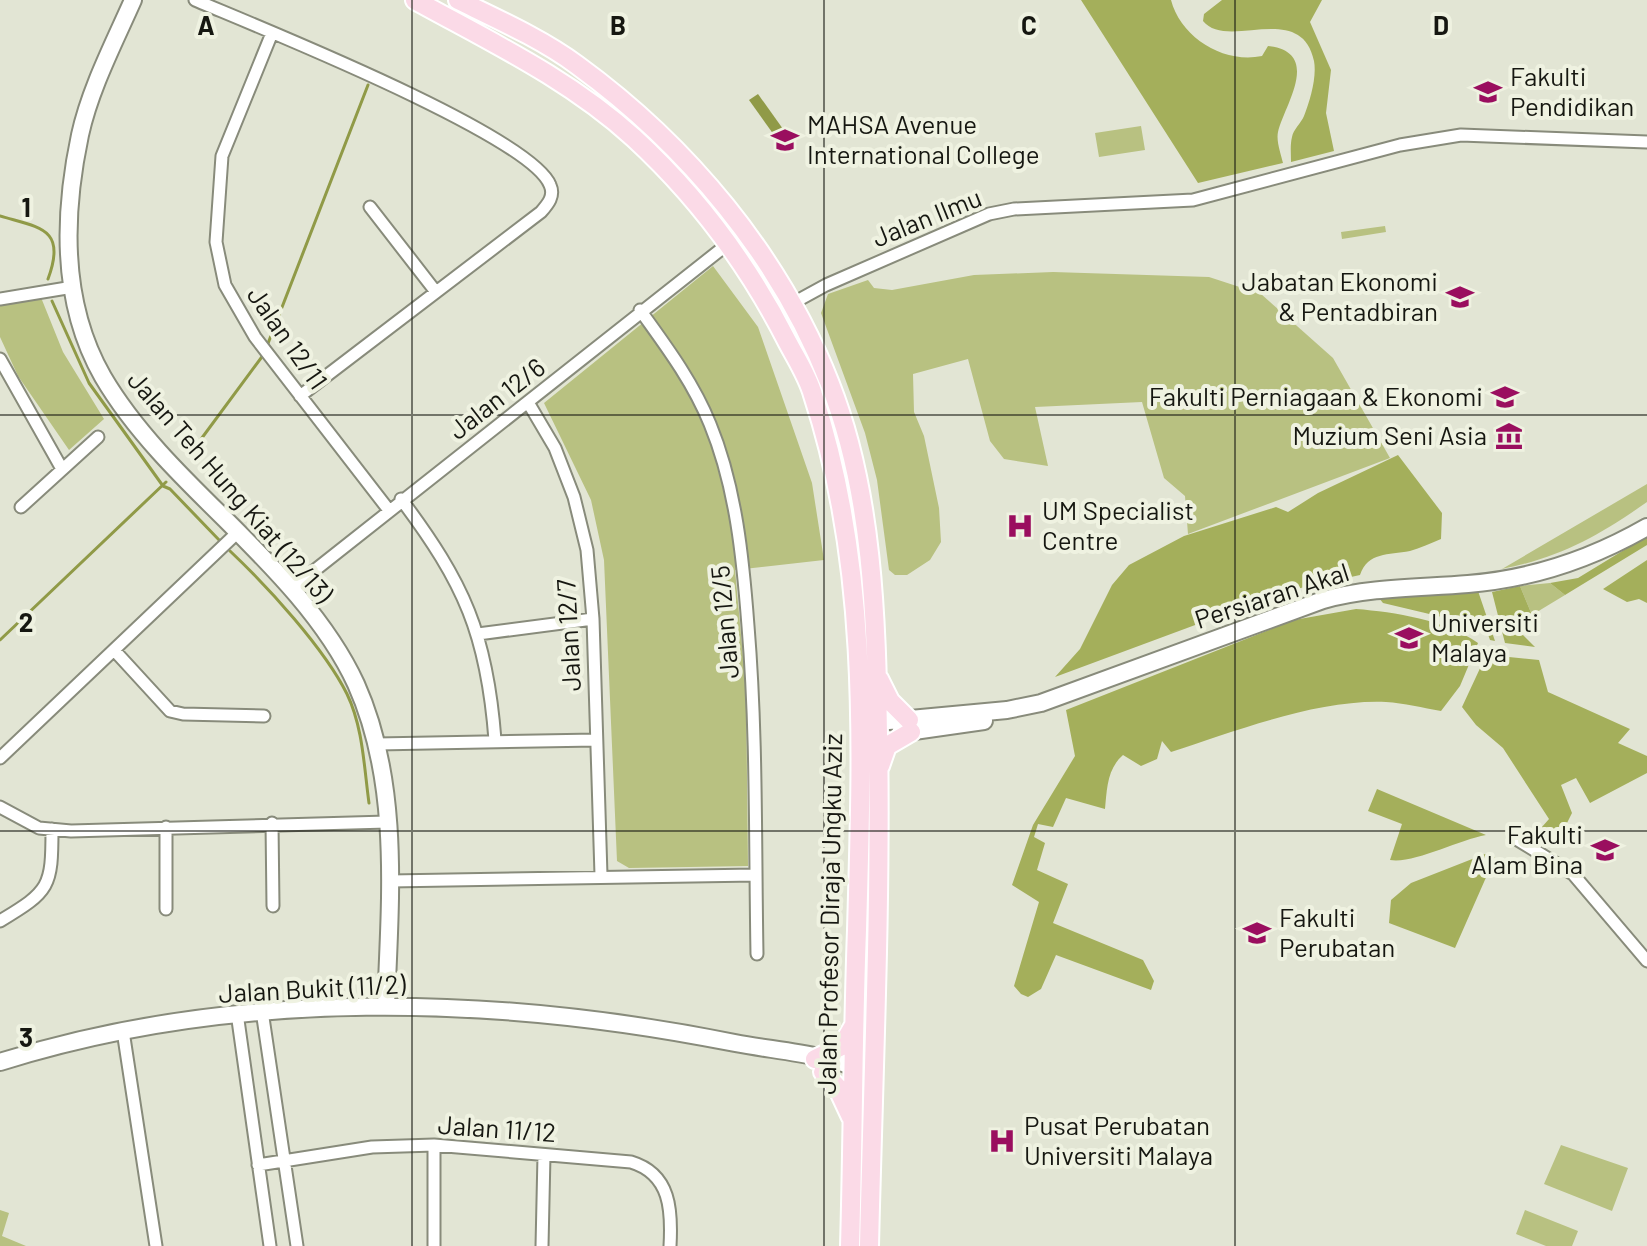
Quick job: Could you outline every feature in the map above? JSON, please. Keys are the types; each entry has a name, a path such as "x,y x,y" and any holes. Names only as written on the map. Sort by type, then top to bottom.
{"main road":[{"name":"Jalan Profesor Diraja Ungku Aziz","path":"415,1 529,61 633,137 694,200 729,243 773,314 812,391 832,463 846,534 858,639 861,785 850,1246"},
{"name":"Jalan Profesor Diraja Ungku Aziz","path":"469,2 574,63 677,151 735,218 791,304 830,383 850,451 864,520 877,673 879,773 869,1246"},
{"path":"858,639 876,728 861,785"},
{"path":"877,673 890,701 910,726 887,746 879,773"},
{"path":"853,1124 837,1087 819,1065 850,1036 856,1017"}],"street":[{"name":"Jalan Teh Hung Kiat (12/13)","path":"133,0 80,134 67,257 81,321 101,374 125,410 291,589 354,680 377,744 387,822 390,881 386,1006"},
{"path":"195,0 397,87 500,142 535,166 549,181 552,191 549,203 541,212 300,396"},
{"name":"Jalan 12/11","path":"272,33 227,140 215,214 216,242 225,285 255,337 388,509"},
{"name":"Jalan Ilmu","path":"773,314 826,285 989,214 1204,198 1400,145 1461,135 1647,142"},
{"path":"370,207 436,292"},
{"name":"Jalan 12/6","path":"291,589 388,509 529,404 640,310 729,243"},
{"path":"0,299 73,287"},
{"name":"Jalan 12/5","path":"640,310 678,364 710,424 728,483 744,572 753,686 757,954"},
{"path":"0,359 62,469"},
{"name":"Jalan 12/7","path":"529,404 555,448 574,497 587,550 593,619 601,875"},
{"path":"21,507 98,437"},
{"path":"401,499 449,568 478,634 492,700 495,740"},
{"name":"Persiaran Akal","path":"876,728 990,720 1007,710 1041,703 1333,597 1354,591 1470,584 1526,573 1591,556 1647,527"},
{"path":"0,758 238,532"},
{"path":"478,634 593,619"},
{"path":"114,650 170,711 264,716"},
{"path":"377,744 596,740"},
{"path":"0,807 39,828 52,829 387,822"},
{"path":"272,823 273,906"},
{"path":"166,827 166,909"},
{"path":"0,921 43,893 52,863 52,829"},
{"path":"1513,837 1573,874 1647,961"},
{"path":"390,881 601,875 755,875"},
{"name":"Jalan Bukit (11/2)","path":"0,1062 123,1031 237,1013 386,1006 523,1011 630,1026 647,1025 873,1075"},
{"path":"262,1011 297,1246"},
{"path":"237,1013 270,1246"},
{"path":"123,1031 156,1246"},
{"path":"434,1145 434,1246"},
{"name":"Jalan 11/12","path":"258,1165 372,1147 434,1145 631,1162 652,1172 671,1205 670,1246"},
{"path":"542,1246 544,1155"}],"shaded area":[{"path":"1081,0 1171,0 1176,14 1194,37 1219,52 1233,56 1262,56 1268,46 1284,50 1294,58 1296,82 1278,132 1283,163 1198,183"},
{"path":"1222,0 1322,0 1310,22 1331,70 1326,113 1334,151 1291,162 1293,134 1304,116 1314,81 1314,61 1306,43 1295,33 1279,29 1214,29 1203,21 1204,14"},
{"path":"758,94 783,129 774,135 749,100"},
{"path":"1141,126 1145,150 1099,157 1095,133"},
{"path":"1385,226 1386,232 1342,239 1341,232"},
{"path":"713,266 758,327 812,483 824,560 735,570 746,689 748,866 629,868 617,861 604,560 591,500 544,403"},
{"path":"1053,272 1209,277 1261,294 1333,358 1390,458 1188,534 1185,496 1164,478 1142,402 1035,407 1048,466 1004,459 990,441 968,359 913,374 914,412 924,436 939,508 941,542 930,560 907,575 895,575 889,570 877,480 865,433 821,313 828,294 868,280 874,288 892,290 974,275"},
{"path":"40,295 63,352 104,419 69,450 18,376 0,337 0,304"},
{"path":"1398,455 1442,513 1441,539 1410,551 1374,558 1360,575 1287,591 1055,677 1080,649 1112,585 1129,565 1184,536 1276,507 1288,512 1318,493"},
{"path":"1647,484 1647,502 1612,526 1561,552 1502,569"},
{"path":"1647,536 1647,545 1565,595 1550,583 1578,578"},
{"path":"1647,560 1647,603 1639,599 1627,602 1603,589"},
{"path":"1550,583 1565,595 1532,615 1520,586"},
{"path":"1520,586 1532,615 1514,626 1535,647 1505,643 1492,592"},
{"path":"1478,591 1495,641 1490,640 1483,620 1475,621 1469,629 1442,617 1383,603 1379,598"},
{"path":"1356,609 1435,623 1478,643 1460,686 1441,711 1407,704 1360,702 1277,718 1171,752 1162,741 1157,759 1141,766 1123,755 1111,773 1105,809 1066,798 1053,827 1038,824 1034,837 1045,843 1037,870 1068,884 1053,923 1143,960 1154,981 1151,990 1056,955 1041,989 1028,997 1021,994 1014,986 1039,902 1012,885 1033,825 1075,756 1066,710 1294,620"},
{"path":"1489,649 1509,657 1539,660 1548,692 1630,729 1618,743 1647,756 1647,773 1590,803 1576,778 1561,785 1572,813 1555,847 1534,836 1549,819 1503,748 1476,725 1462,707"},
{"path":"1377,789 1486,835 1424,855 1390,860 1402,824 1368,811"},
{"path":"1485,854 1495,857 1455,948 1389,923 1391,900 1411,883"},
{"path":"1561,1145 1628,1168 1612,1211 1544,1184"},
{"path":"0,1210 9,1213 2,1236 26,1246 0,1246"},
{"path":"1525,1210 1578,1231 1572,1246 1546,1246 1516,1234"}],"waterway":[{"path":"267,346 368,85"},
{"path":"0,216 38,228 52,240 53,262 48,279"},
{"path":"52,301 89,383 163,486 170,489 221,542"},
{"path":"193,450 264,354"},
{"path":"0,640 166,482"},
{"path":"230,551 294,619 324,657 347,694 360,733 369,803"}],"place":[{"name":"Fakulti Pendidikan","path":"1488,92"},
{"name":"MAHSA Avenue International College","path":"785,140"},
{"name":"Jabatan Ekonomi & Pentadbiran","path":"1460,297"},
{"name":"Fakulti Perniagaan & Ekonomi","path":"1505,397"},
{"name":"Muzium Seni Asia","path":"1509,436"},
{"name":"UM Specialist Centre","path":"1020,526"},
{"name":"Universiti Malaya","path":"1409,638"},
{"name":"Fakulti Alam Bina","path":"1605,850"},
{"name":"Fakulti Perubatan","path":"1257,933"},
{"name":"Pusat Perubatan Universiti Malaya","path":"1002,1141"}]}
